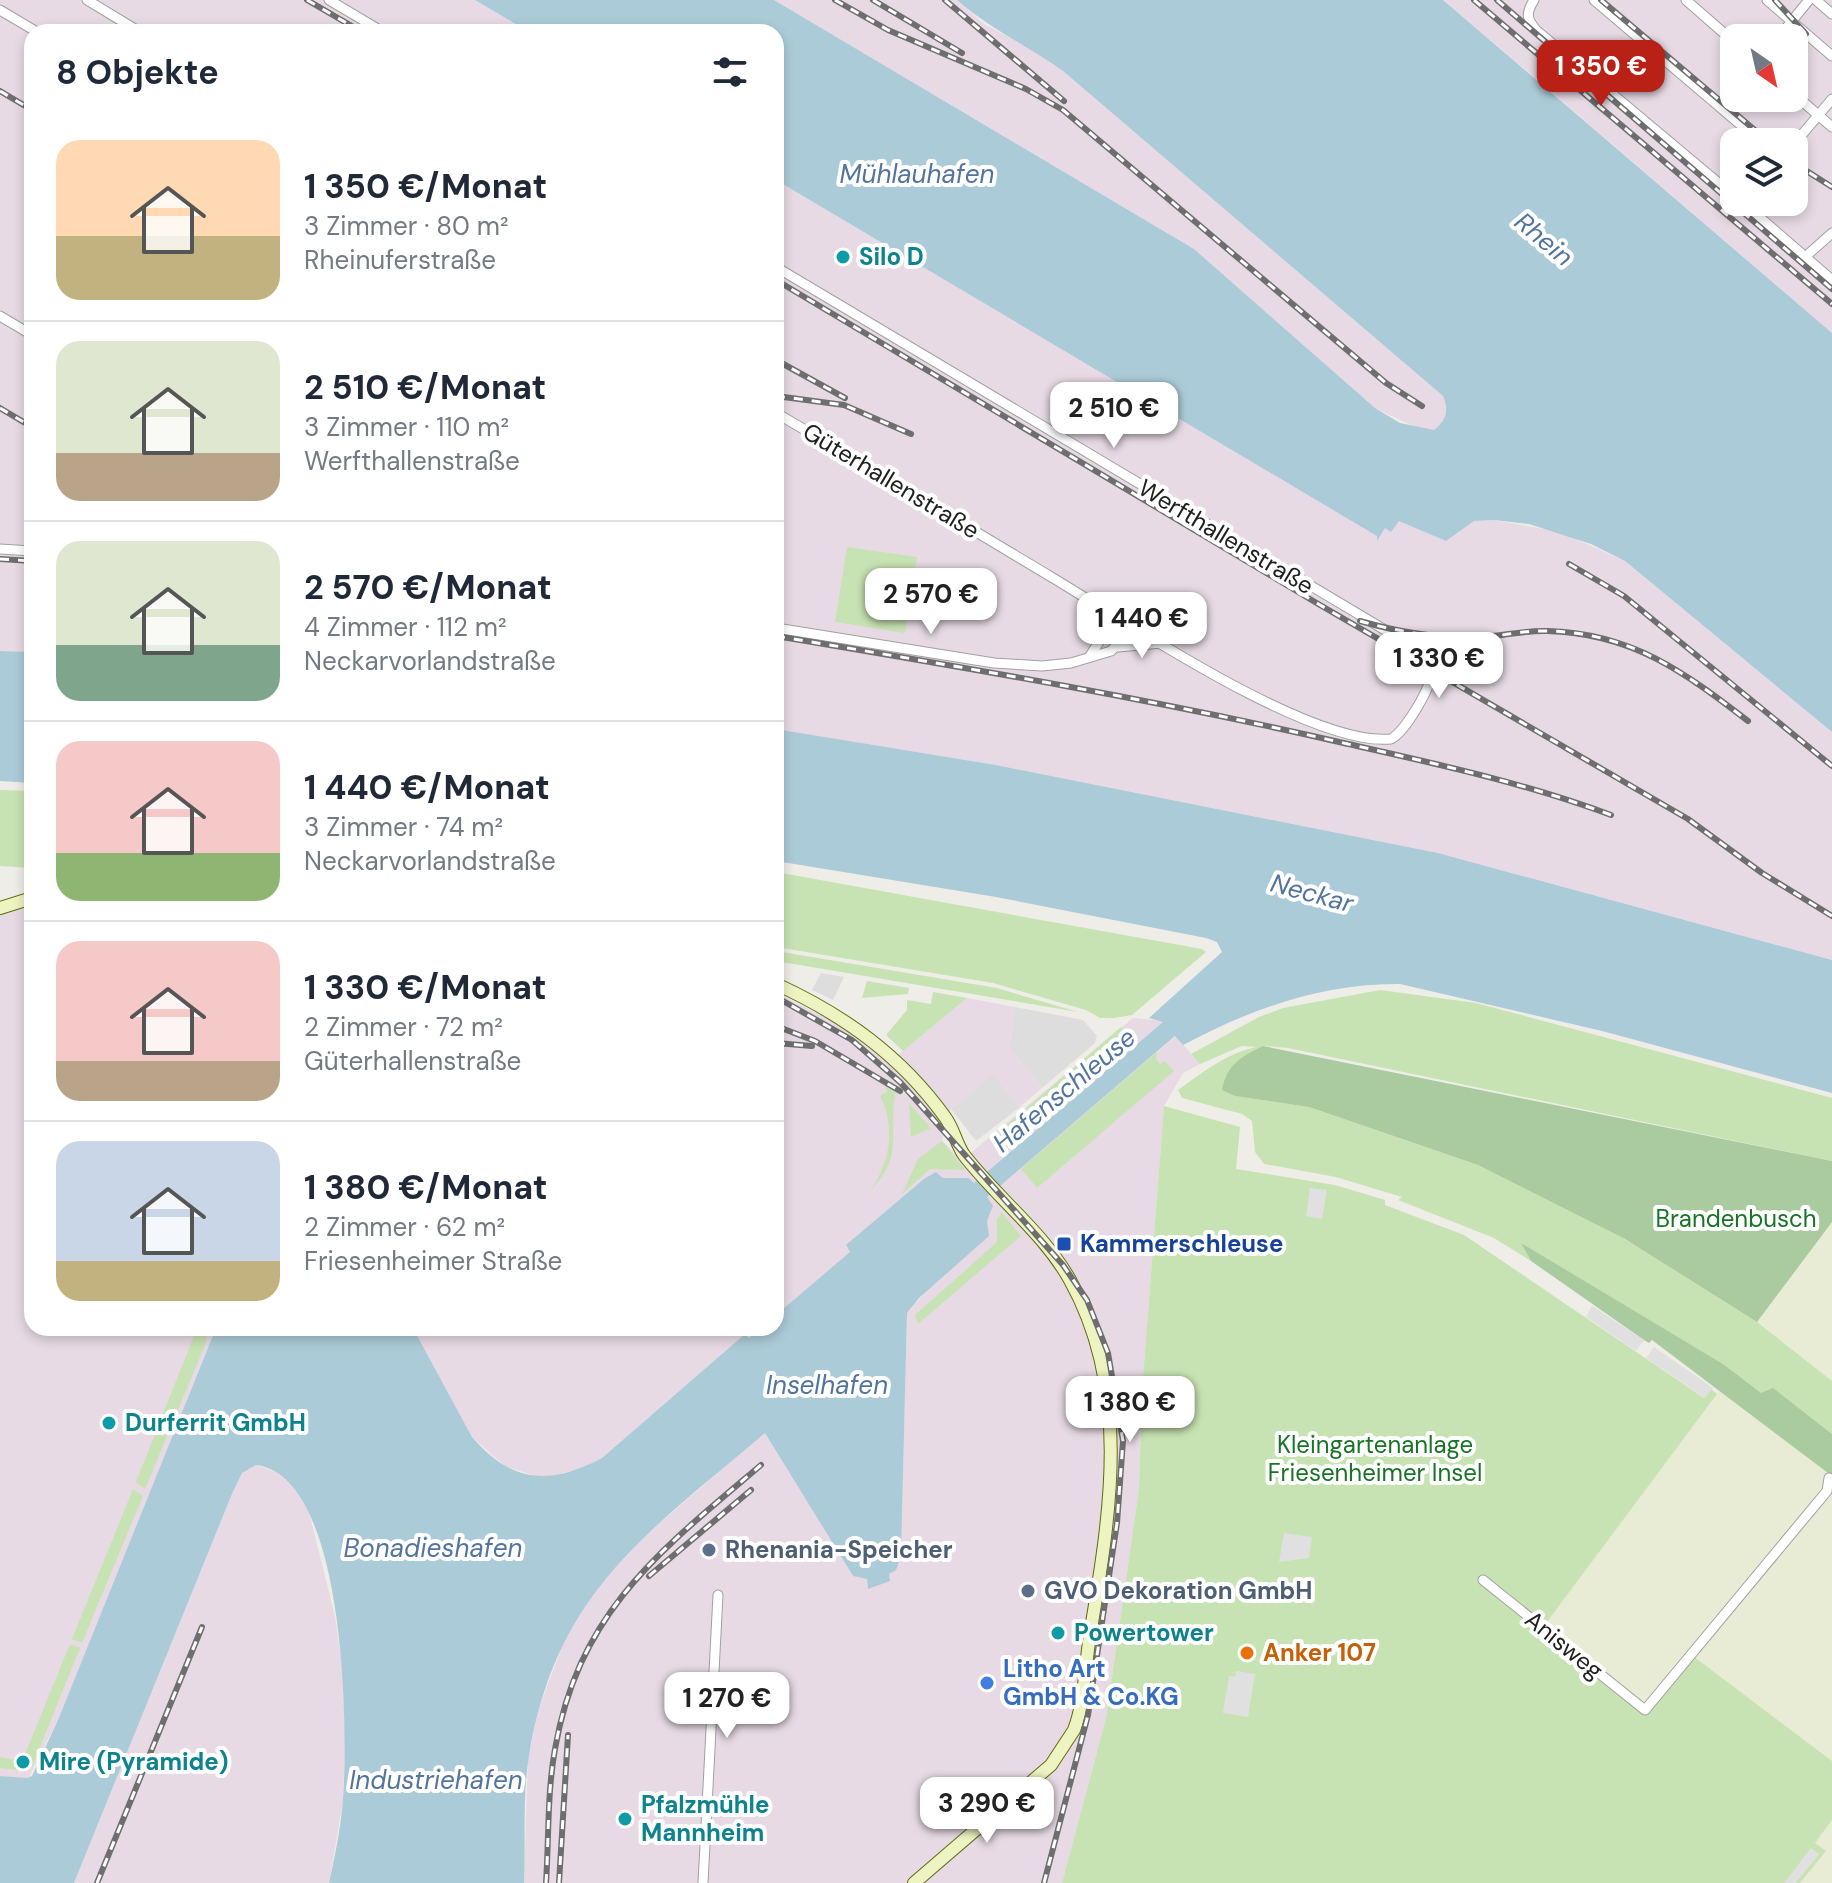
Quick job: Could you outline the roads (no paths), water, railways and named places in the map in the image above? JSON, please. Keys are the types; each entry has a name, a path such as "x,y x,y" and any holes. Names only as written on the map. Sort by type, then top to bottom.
{"street":[{"path":"87,0 127,24"},
{"path":"329,0 370,24"},
{"path":"1534,0 1527,12 1528,21 1536,30 1720,185"},
{"path":"1594,0 1745,128"},
{"path":"1686,0 1720,30"},
{"path":"1767,0 1832,56"},
{"path":"1790,24 1809,0"},
{"path":"1816,0 1832,14"},
{"path":"0,10 24,24"},
{"path":"1808,128 1832,99"},
{"path":"1808,106 1832,127"},
{"path":"1758,216 1832,280"},
{"path":"1805,257 1832,233"},
{"name":"Werfthallenstraße","path":"784,272 1429,659"},
{"path":"0,316 24,330"},
{"name":"Güterhallenstraße","path":"784,418 1161,643 1294,715 1384,740 1399,734 1432,680 1429,659"},
{"path":"0,549 24,550"},
{"path":"1089,656 1116,615"},
{"path":"1118,647 1127,622"},
{"path":"784,629 994,663 1042,666 1118,647 1161,643"},
{"path":"0,900 17,893 24,894"},
{"path":"0,908 24,899"},
{"path":"784,988 836,1014 890,1055 945,1116 970,1162 1043,1241 1069,1278 1092,1330 1108,1390 1113,1463 1082,1695 1074,1730 1051,1765 914,1883"},
{"name":"Anisweg","path":"1483,1580 1645,1710 1827,1491 1829,1478"},
{"path":"703,1883 718,1595"}],"water":[{"path":"475,0 774,0 1194,249 1375,408 1400,423 1434,430 1446,414 1443,396 1063,71 957,0 1443,0 1832,333 1832,732 1625,561 1591,544 1529,524 1494,520 1474,521 1446,541 1399,521 1391,532 1385,528 1377,541 1377,536 784,185 784,24 516,24"},
{"path":"0,651 24,652 24,782 0,781"},
{"path":"784,730 996,765 1438,853 1832,960 1832,1093 1602,1031 1400,984 1315,993 1235,1020 1183,1045 1175,1036 987,1197 993,1206 987,1221 989,1236 919,1298 907,1313 901,1557 896,1570 889,1574 890,1581 868,1589 867,1579 853,1576 765,1433 682,1503 613,1570 584,1608 561,1650 542,1699 527,1772 524,1883 329,1883 341,1820 344,1766 342,1666 336,1611 325,1558 309,1512 286,1480 256,1465 242,1473 232,1494 74,1883 0,1883 0,1776 32,1776 58,1720 213,1336 417,1336 472,1437 502,1464 516,1471 548,1476 583,1467 602,1458 743,1336 784,1336 784,1308 850,1252 846,1245 924,1179 936,1172 943,1178 969,1178 974,1183 1163,1022 1149,1018 1222,952 1217,942 1206,938 996,897 784,862"}],"railway":[{"path":"307,0 348,24"},
{"path":"835,0 888,30 1026,89 1063,110 1386,383 1422,406"},
{"path":"873,0 962,53"},
{"path":"945,0 1064,101"},
{"path":"1474,0 1832,304"},
{"path":"1497,0 1832,289"},
{"path":"1601,0 1752,128"},
{"path":"1775,0 1797,24"},
{"path":"0,91 24,105"},
{"path":"1808,172 1832,187"},
{"path":"784,285 1320,605 1688,819 1762,873 1832,916"},
{"path":"784,364 845,398"},
{"path":"784,397 844,405 911,434"},
{"path":"0,408 24,422"},
{"path":"0,559 24,560"},
{"path":"1569,564 1624,596 1832,766"},
{"path":"1360,621 1436,636 1481,637 1547,631 1605,639 1655,658 1748,721"},
{"path":"784,637 1063,686 1277,728 1481,775 1611,815"},
{"path":"784,1002 852,1040 900,1082 1063,1265 1087,1300 1108,1353 1123,1441 1117,1523 1088,1715 1044,1883"},
{"path":"784,1029 815,1041 900,1091"},
{"path":"784,1044 812,1046"},
{"path":"546,1883 552,1766 567,1701 583,1658 604,1621 658,1556 761,1465"},
{"path":"649,1576 751,1490"},
{"path":"97,1883 202,1627"},
{"path":"559,1883 568,1735"}],"place":[{"name":"Silo D","path":"843,257"},
{"name":"Kammerschleuse","path":"1064,1244"},
{"name":"Durferrit GmbH","path":"109,1423"},
{"name":"Rhenania-Speicher","path":"709,1550"},
{"name":"GVO Dekoration GmbH","path":"1028,1591"},
{"name":"Powertower","path":"1058,1633"},
{"name":"Anker 107","path":"1247,1653"},
{"name":"Litho Art GmbH & Co.KG","path":"987,1683"},
{"name":"Mire (Pyramide)","path":"23,1762"},
{"name":"Pfalzmühle Mannheim","path":"625,1819"}],"water label":[{"name":"Mühlauhafen","path":"917,174"},
{"name":"Rhein","path":"1544,239"},
{"name":"Neckar","path":"1312,893"},
{"name":"Hafenschleuse","path":"1064,1090"},
{"name":"Inselhafen","path":"827,1385"},
{"name":"Bonadieshafen","path":"433,1548"},
{"name":"Industriehafen","path":"436,1780"}],"park label":[{"name":"Brandenbusch","path":"1736,1219"},
{"name":"Kleingartenanlage Friesenheimer Insel","path":"1375,1459"}]}
